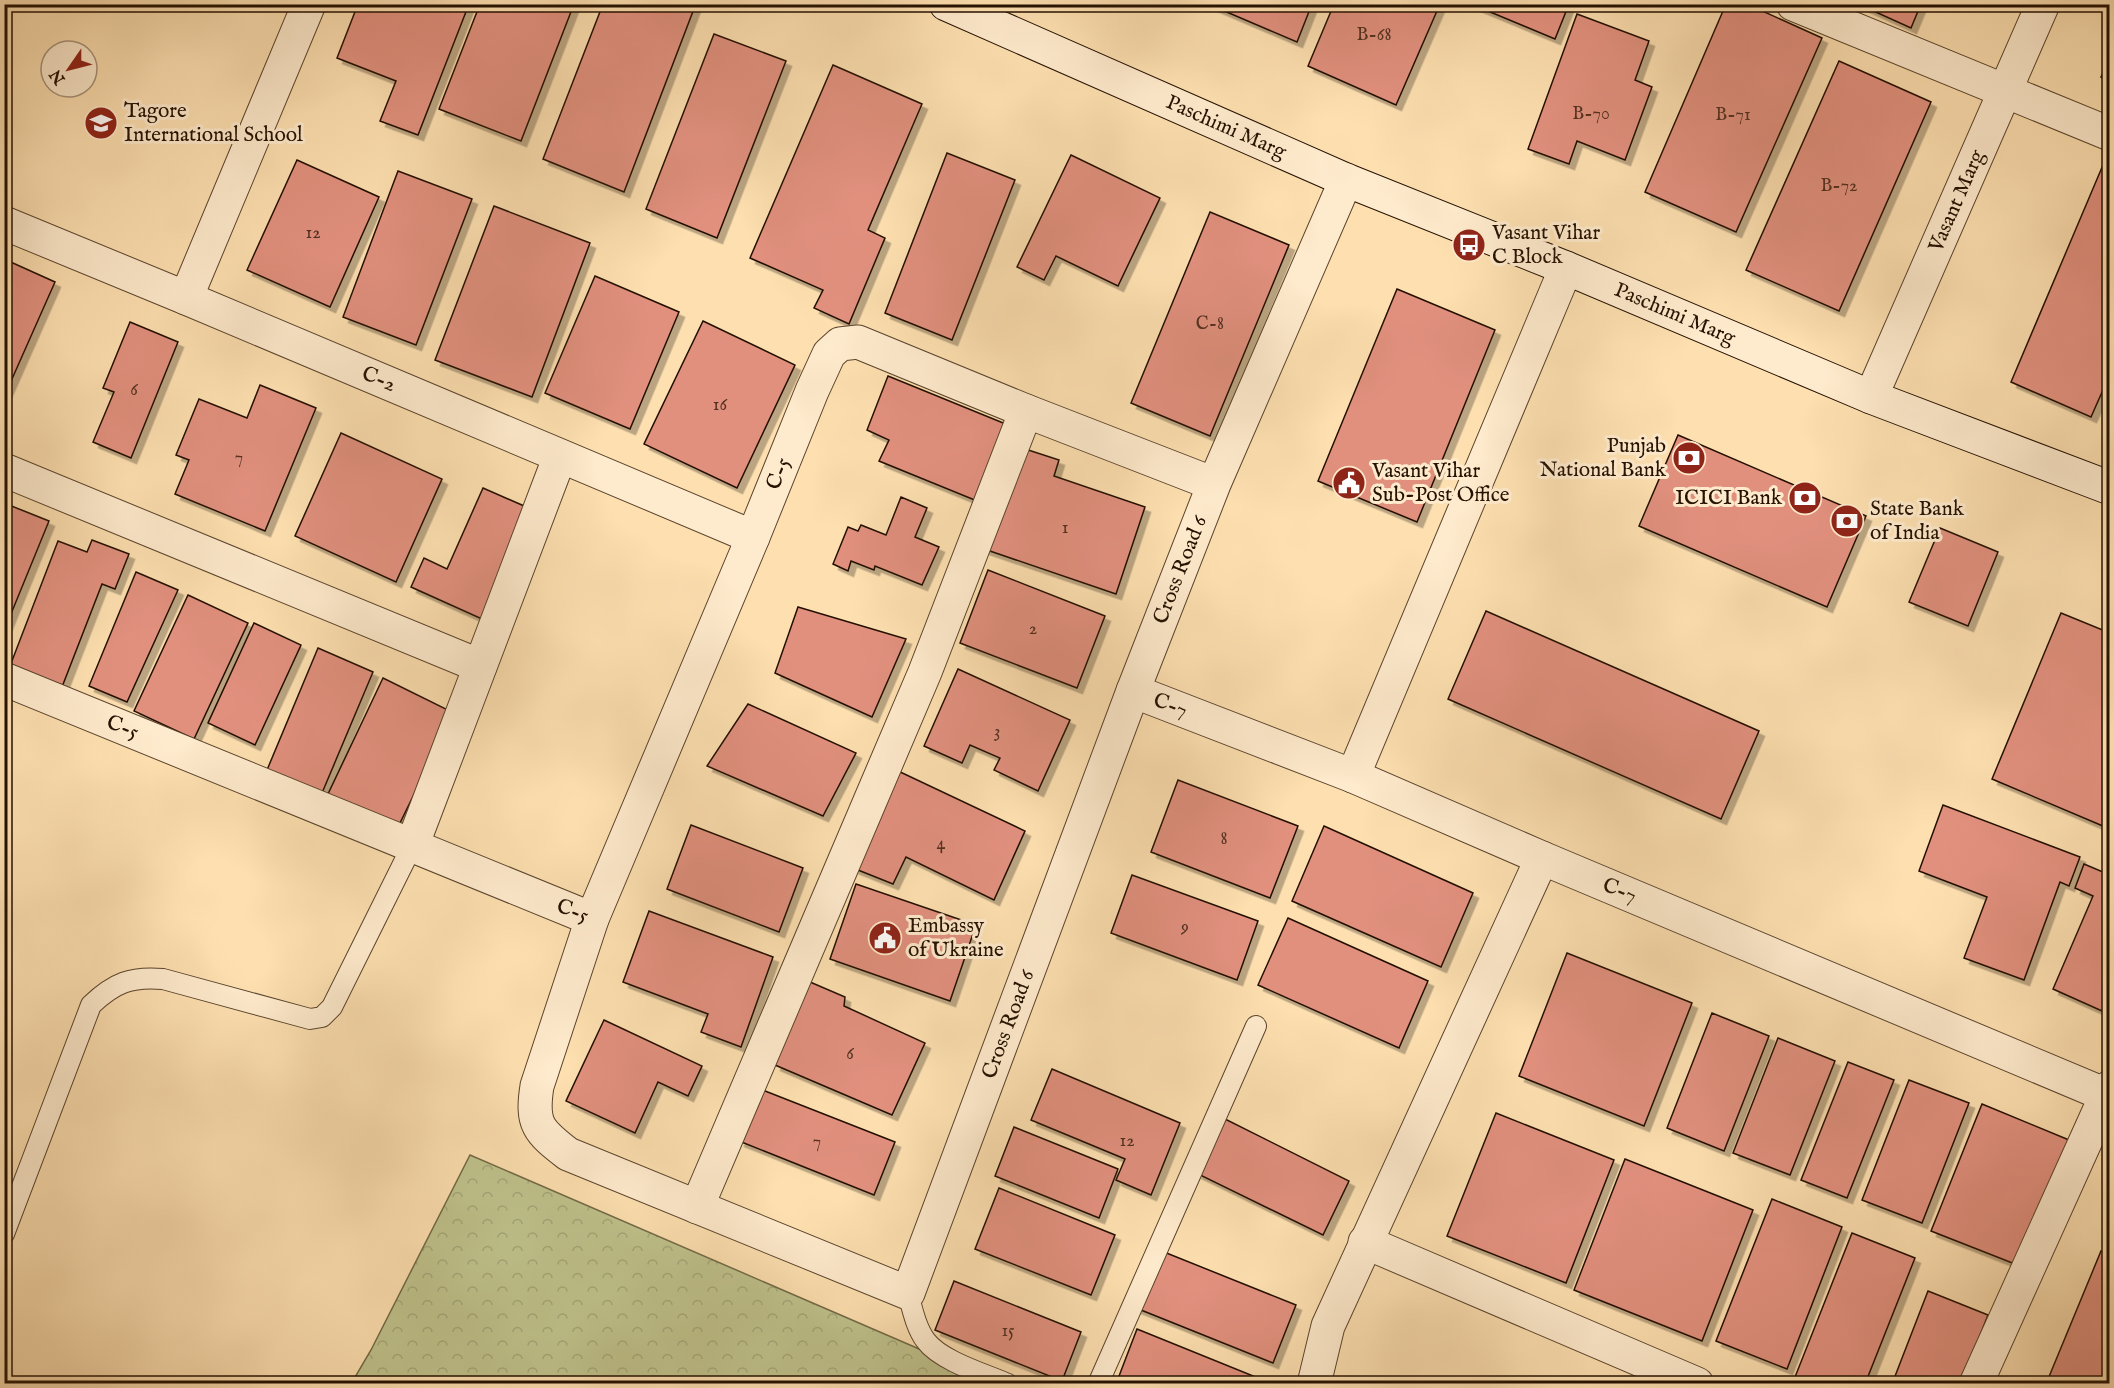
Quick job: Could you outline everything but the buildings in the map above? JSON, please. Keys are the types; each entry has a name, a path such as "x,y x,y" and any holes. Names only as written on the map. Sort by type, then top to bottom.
{"street":[{"path":"186,298 309,4"},
{"name":"Paschimi Marg","path":"945,4 988,12 1346,180 1566,268 1871,397 2109,488"},
{"path":"1793,4 2109,134"},
{"name":"Vasant Marg","path":"1871,397 2043,4"},
{"name":"Cross Road 6","path":"908,1293 1133,691 1215,484 1346,180"},
{"name":"C-2","path":"4,223 753,537"},
{"path":"1353,776 1566,268"},
{"name":"C-5","path":"4,679 592,919 829,354 840,344 858,342 1026,411"},
{"path":"697,1207 925,672 1026,411 1215,484"},
{"path":"412,846 560,456"},
{"path":"4,471 480,666"},
{"name":"C-7","path":"1133,691 1353,776 1542,858 2108,1091"},
{"path":"1314,1383 1328,1326 1542,858"},
{"path":"592,919 537,1086 534,1106 537,1126 568,1154 908,1293"},
{"path":"1976,1383 2108,1091"},
{"path":"1365,1242 1697,1383"}],"lane":[{"path":"4,1234 91,1005 108,989 131,979 148,978 310,1019 322,1017 332,1007 412,846"},
{"path":"1098,1383 1256,1026"},
{"path":"908,1293 918,1326 926,1341 939,1354 1008,1383"}],"green space":[{"path":"470,1155 998,1383 351,1384 371,1350"}],"place":[{"name":"Tagore International School","path":"101,123"},
{"name":"Vasant Vihar C Block","path":"1469,245"},
{"name":"Punjab National Bank","path":"1689,458"},
{"name":"Vasant Vihar Sub-Post Office","path":"1349,483"},
{"name":"ICICI Bank","path":"1805,498"},
{"name":"State Bank of India","path":"1847,521"},
{"name":"Embassy of Ukraine","path":"885,938"}]}
